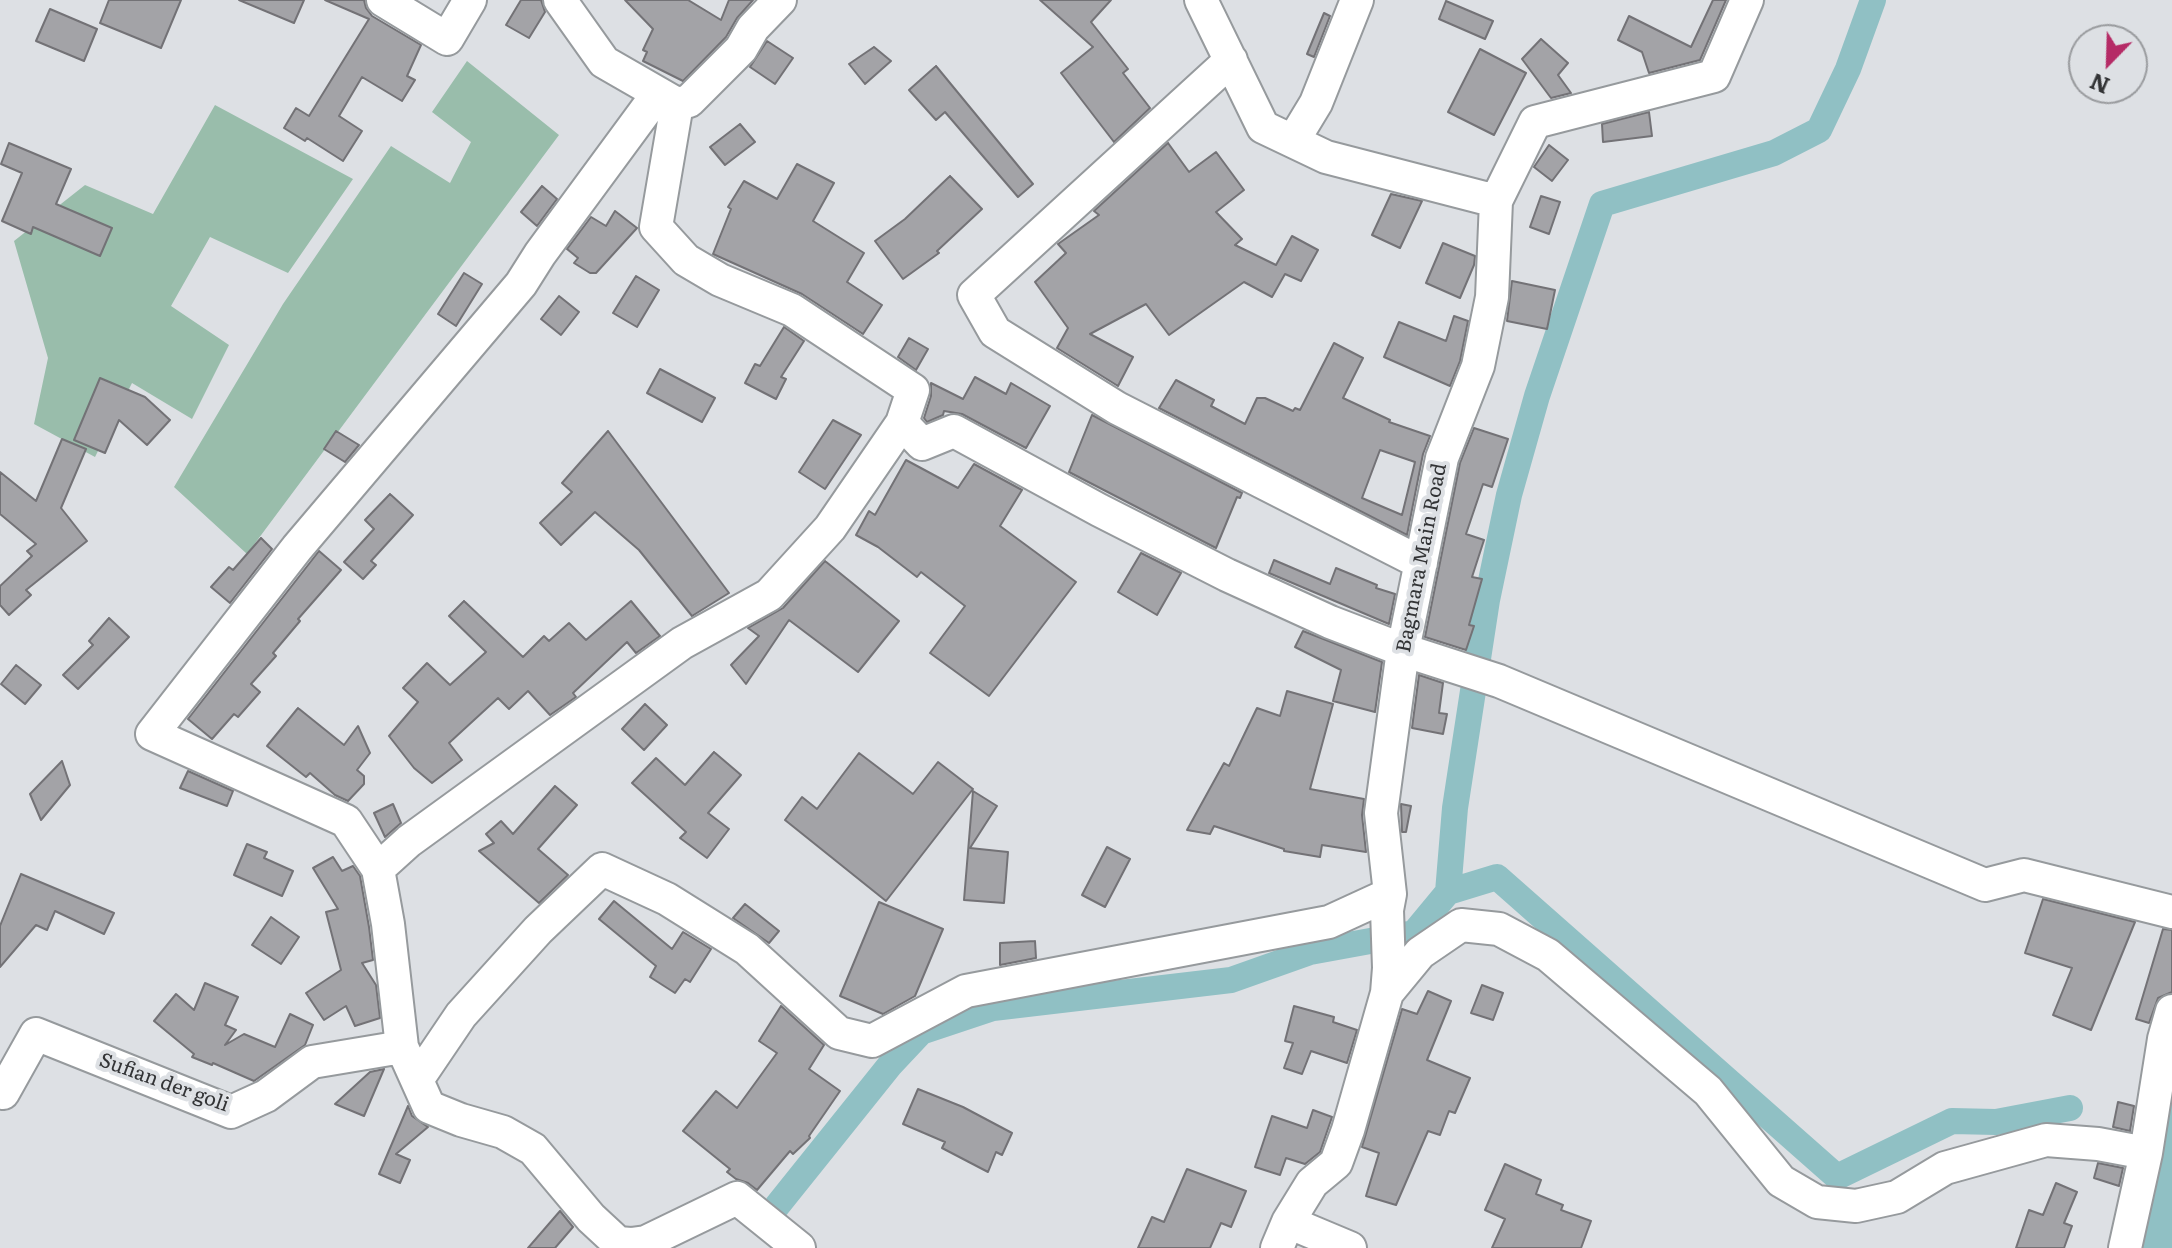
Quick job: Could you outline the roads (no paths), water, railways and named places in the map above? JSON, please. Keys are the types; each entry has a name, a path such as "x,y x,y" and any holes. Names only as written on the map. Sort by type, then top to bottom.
{"street":[{"path":"383,0 447,39 470,0"},
{"path":"560,0 604,62 667,100 689,101 741,49 753,28 780,0"},
{"path":"1201,0 1263,127 1326,157 1496,201"},
{"path":"1293,141 1316,103 1357,0"},
{"name":"Bagmara Main Road","path":"1282,1235 1312,1183 1336,1163 1348,1130 1388,980 1389,902 1381,813 1403,650 1442,458 1478,366 1492,297 1496,201 1535,122 1714,76 1747,0"},
{"path":"1231,60 974,295 995,332 1117,408 1421,563"},
{"path":"378,869 409,841 682,643 769,595 830,528 902,423 913,390 792,310 720,280 686,260 656,227 667,100"},
{"path":"667,100 540,254 521,284 297,548 152,734 346,821 378,869 388,924 402,1047 429,1107 503,1132 533,1149 591,1218 618,1243 646,1242 737,1198 776,1242"},
{"path":"902,423 922,444 954,431 1099,510 1227,575 1330,622 1499,681 1985,885 2024,875 2172,912"},
{"path":"417,1080 461,1015 538,930 602,869 667,899 747,949 839,1033 872,1041 966,991 1329,922 1389,902"},
{"path":"1388,980 1461,925 1499,929 1548,955 1708,1091 1781,1181 1817,1202 1856,1206 1897,1197 1945,1168 2046,1140 2098,1144 2146,1153"},
{"path":"2125,1248 2146,1153 2164,1039 2172,1011"},
{"name":"Sufian der goli","path":"0,1088 3,1093 36,1034 231,1112 266,1096 312,1062 402,1047"},
{"path":"1282,1235 1350,1248"}],"water":[{"path":"2172,1047 2172,1248 2132,1248"}],"waterway":[{"path":"1448,892 1455,808 1487,600 1509,495 1537,396 1602,204 1774,153 1819,130 1848,69 1873,0"},
{"path":"777,1206 890,1065 921,1032 993,1008 1231,980 1310,952 1414,933 1448,892 1497,877 1837,1177 1952,1121 1996,1122 2070,1108"}]}
